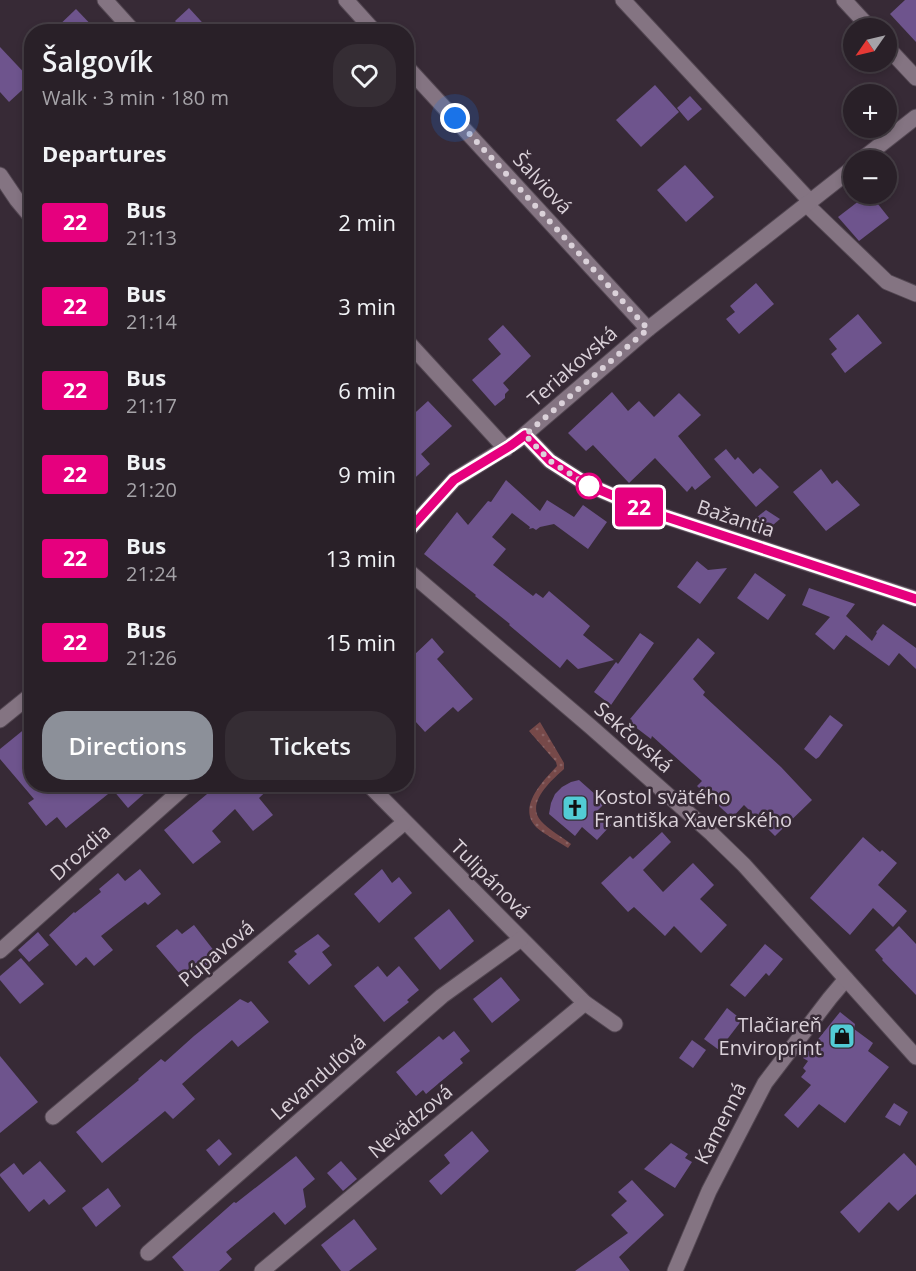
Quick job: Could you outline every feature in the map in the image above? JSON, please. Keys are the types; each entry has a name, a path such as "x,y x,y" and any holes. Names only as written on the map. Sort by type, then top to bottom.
{"street":[{"path":"105,0 127,24"},
{"path":"346,0 368,24"},
{"path":"623,0 808,202 887,282 916,294"},
{"path":"844,0 861,18"},
{"path":"897,58 916,78"},
{"name":"Šalviová","path":"414,75 648,329"},
{"path":"874,150 916,117"},
{"path":"0,175 24,208"},
{"name":"Teriakovská","path":"414,524 454,480 525,435 648,329 843,175"},
{"path":"414,349 506,449"},
{"name":"Bažantia","path":"525,435 550,461 586,484 640,507 916,599"},
{"name":"Sekčovská","path":"414,576 712,834 744,865 916,1057"},
{"path":"0,720 24,700"},
{"name":"Drozdia","path":"0,951 179,792"},
{"name":"Tulipánová","path":"376,792 585,1003 615,1024"},
{"name":"Púpavová","path":"53,1117 405,822"},
{"name":"Levanduľová","path":"148,1253 442,996 521,939"},
{"name":"Kamenná","path":"675,1271 709,1191 765,1083 846,979"},
{"name":"Nevädzová","path":"262,1271 585,1003"}],"shaded area":[{"path":"540,722 564,763 564,769 542,792 536,807 537,814 544,824 571,844 568,848 536,827 529,811 534,795 557,766 529,731"}],"building":[{"path":"905,0 916,0 916,42 897,22 897,18 890,14"},
{"path":"189,8 204,24 178,24 175,21"},
{"path":"76,9 90,24 60,24"},
{"path":"0,47 24,72 24,88 9,102 0,92"},
{"path":"655,85 679,112 641,147 616,120"},
{"path":"690,96 702,109 688,121 677,108"},
{"path":"685,165 714,197 686,222 657,190"},
{"path":"855,204 878,204 889,218 859,241 838,217"},
{"path":"756,283 774,304 739,334 726,319 735,312 730,306"},
{"path":"858,314 882,343 845,373 831,354 837,349 829,339"},
{"path":"503,325 531,356 503,383 509,390 505,398 495,406 472,380 501,354 488,339"},
{"path":"612,392 628,411 639,401 654,417 679,393 701,415 678,436 711,477 695,490 692,486 687,492 655,458 629,483 593,445 586,451 568,433"},
{"path":"428,401 452,426 421,454 430,464 414,479 414,414"},
{"path":"726,449 735,460 738,457 753,474 760,468 779,487 756,507 714,459"},
{"path":"821,469 832,484 837,480 860,505 826,531 793,492"},
{"path":"506,480 540,511 547,500 574,517 583,505 607,522 588,549 554,524 536,530 529,529 530,527 512,513 492,537 506,549 493,565 533,596 536,593 543,598 549,591 590,626 583,635 614,660 578,669 567,659 560,668 476,595 424,554 457,512 468,525 488,501 491,502"},
{"path":"766,510 780,519 766,531 751,522"},
{"path":"697,561 708,570 727,568 700,604 677,587"},
{"path":"755,573 786,595 768,620 737,598"},
{"path":"809,588 855,604 846,616 872,641 883,624 916,648 916,669 899,653 889,666 846,635 834,650 815,634 830,617 802,605"},
{"path":"640,633 654,643 611,705 594,692"},
{"path":"432,638 444,652 437,659 473,699 458,712 453,707 425,732 414,720 414,655"},
{"path":"698,638 715,653 693,679 705,692 703,695 781,767 812,800 775,836 744,805 732,818 697,786 702,781 652,736 651,739 630,723 632,720 630,719"},
{"path":"830,715 843,725 816,759 804,749"},
{"path":"24,730 24,754 22,756 24,758 24,787 0,759 0,749"},
{"name":"Kostol svätého Františka Xaverského","path":"579,780 605,803 596,812 611,825 597,840 582,827 575,836 549,814 555,794 562,787"},
{"path":"28,792 111,792 66,828 57,817 46,826 28,803 34,799"},
{"path":"115,792 146,792 128,808"},
{"path":"209,792 265,792 259,798 273,815 253,831 235,809 212,831 221,842 193,864 164,830"},
{"path":"662,832 671,842 643,870 663,892 693,863 714,885 700,899 727,925 701,953 674,926 665,936 634,907 628,912 601,883 630,856 633,859"},
{"path":"863,837 897,863 878,885 907,911 893,927 873,908 850,935 810,898"},
{"path":"140,869 161,894 148,905 145,902 101,936 113,950 94,966 86,957 76,966 49,935 101,892 99,889 118,873 125,881"},
{"path":"382,869 392,883 399,877 412,893 379,923 354,894"},
{"path":"449,909 474,941 440,970 414,938"},
{"path":"194,925 218,956 186,981 156,946 177,929 182,934"},
{"path":"899,926 916,944 916,995 875,950"},
{"path":"38,932 49,945 29,962 18,950"},
{"path":"318,934 330,946 322,952 332,965 309,985 288,962 297,954 294,951"},
{"path":"765,944 783,959 769,976 766,973 745,997 730,985"},
{"path":"21,958 44,984 20,1004 0,980 0,976"},
{"path":"378,966 387,977 399,966 419,990 407,1000 409,1002 384,1022 354,986"},
{"path":"501,977 520,1000 492,1023 473,999"},
{"path":"240,999 248,1003 251,1001 269,1022 238,1047 232,1040 182,1084 195,1099 173,1119 165,1111 102,1163 76,1132 161,1059 165,1062"},
{"path":"727,1008 742,1020 719,1050 704,1039"},
{"path":"840,1012 855,1024 854,1029 873,1043 868,1051 889,1067 845,1123 819,1104 798,1128 784,1115 811,1085 801,1077 806,1071 803,1068 808,1061 803,1058"},
{"path":"454,1031 470,1051 460,1059 463,1063 426,1094 423,1090 416,1096 396,1072 439,1036 443,1040"},
{"path":"692,1040 706,1050 693,1068 679,1058"},
{"path":"0,1056 38,1102 0,1133"},
{"path":"894,1103 908,1112 900,1126 885,1117"},
{"path":"472,1131 489,1151 441,1195 429,1181 450,1163 444,1155"},
{"path":"219,1139 232,1154 219,1166 206,1150"},
{"path":"671,1143 688,1154 685,1158 692,1162 675,1188 644,1169"},
{"path":"904,1153 916,1166 916,1194 898,1211 889,1202 859,1233 840,1212"},
{"path":"296,1156 315,1179 303,1189 306,1207 285,1225 274,1212 226,1252 232,1259 219,1271 184,1271 172,1257 234,1202 236,1203"},
{"path":"40,1161 66,1191 49,1205 44,1199 29,1212 0,1174 14,1163 23,1175"},
{"path":"341,1161 357,1179 343,1191 327,1173"},
{"path":"632,1180 664,1215 619,1257 630,1271 575,1271 628,1233 611,1215 627,1201 618,1192"},
{"path":"108,1188 121,1206 96,1227 82,1208"},
{"path":"354,1219 377,1249 349,1271 341,1271 321,1245"}],"bus line":[{"name":"22","path":"414,524 454,480 525,435 550,461 586,484 651,512 916,599"}],"place":[{"name":"Kostol svätého Františka Xaverského","path":"575,808"},
{"name":"Tlačiareň Enviroprint","path":"842,1036"}],"route":[{"path":"455,118 648,329 525,435 550,461 589,486"}]}
